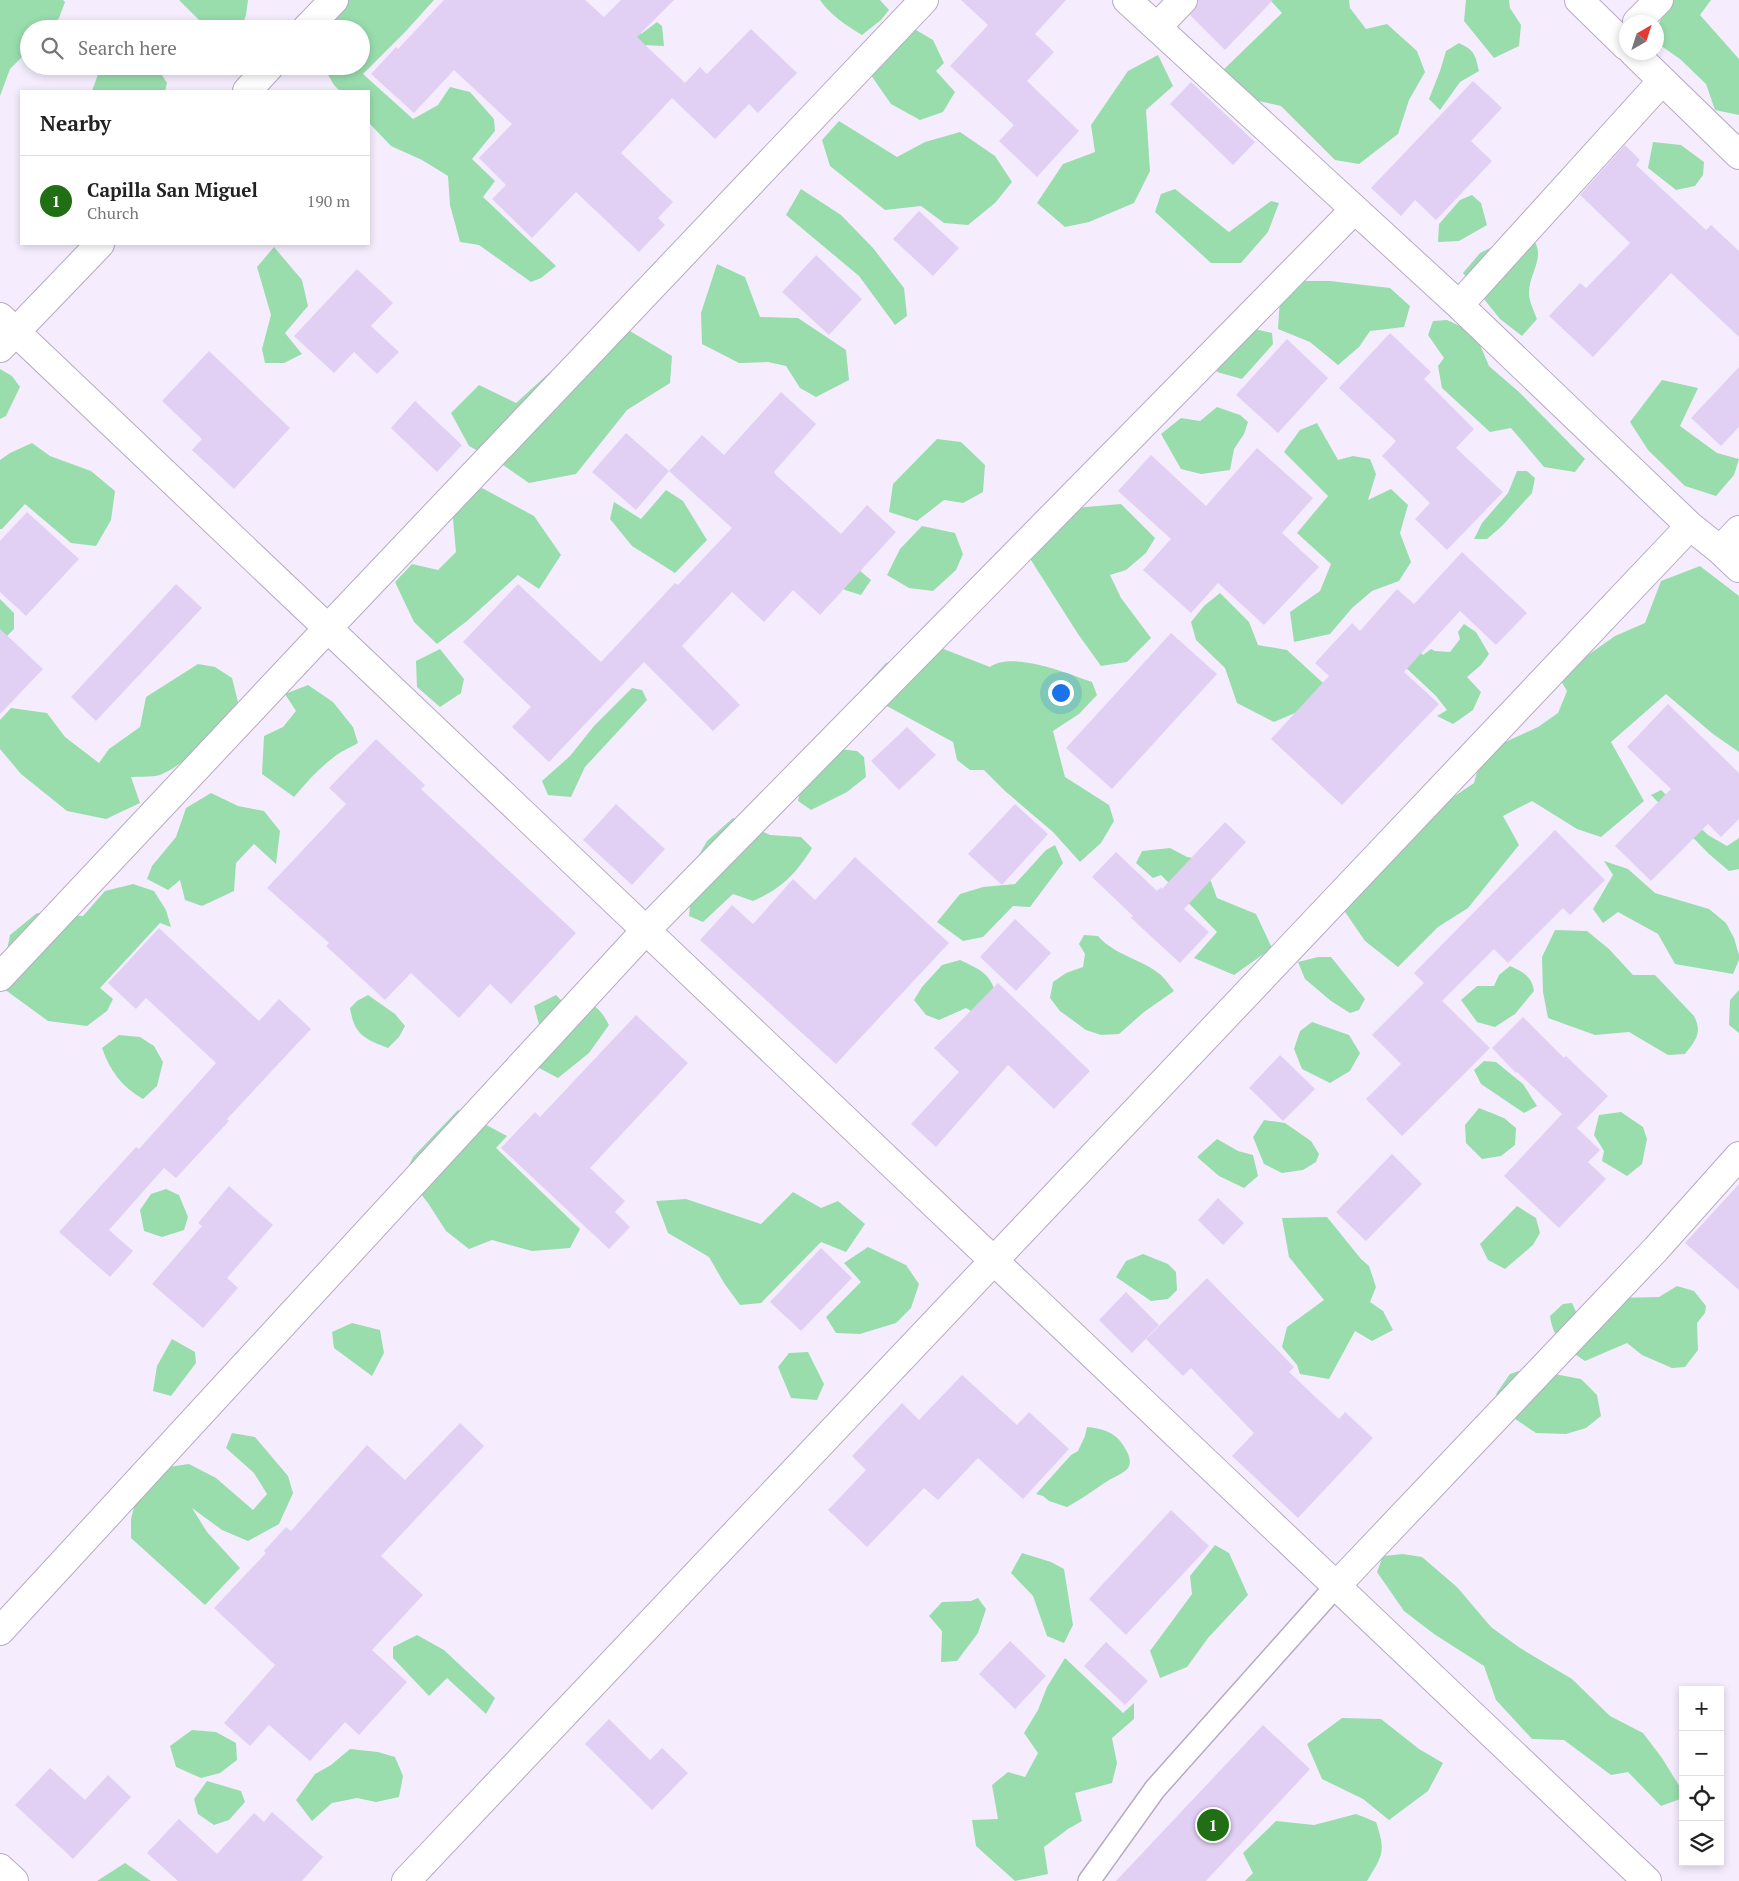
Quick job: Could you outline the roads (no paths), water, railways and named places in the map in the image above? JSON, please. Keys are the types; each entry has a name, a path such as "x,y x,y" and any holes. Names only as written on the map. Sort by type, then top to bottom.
{"street":[{"path":"315,20 334,0"},
{"path":"0,978 328,628 924,0"},
{"path":"1127,0 1459,305 1690,526 1730,559 1739,530"},
{"path":"1157,27 1183,0"},
{"path":"1579,0 1619,31"},
{"path":"1647,15 1659,0"},
{"path":"1646,60 1662,81 1739,155"},
{"path":"247,90 261,75"},
{"path":"1459,305 1662,81"},
{"path":"0,1631 646,930 1354,210"},
{"path":"99,245 5,333 328,628 1646,1881"},
{"path":"406,1881 1690,526"},
{"path":"1335,1587 1656,1249 1739,1156"},
{"path":"0,1868 14,1881"}],"lane":[{"path":"1089,1881 1155,1789 1335,1587"}],"place":[{"name":"Capilla San Miguel","path":"1213,1825"}]}
